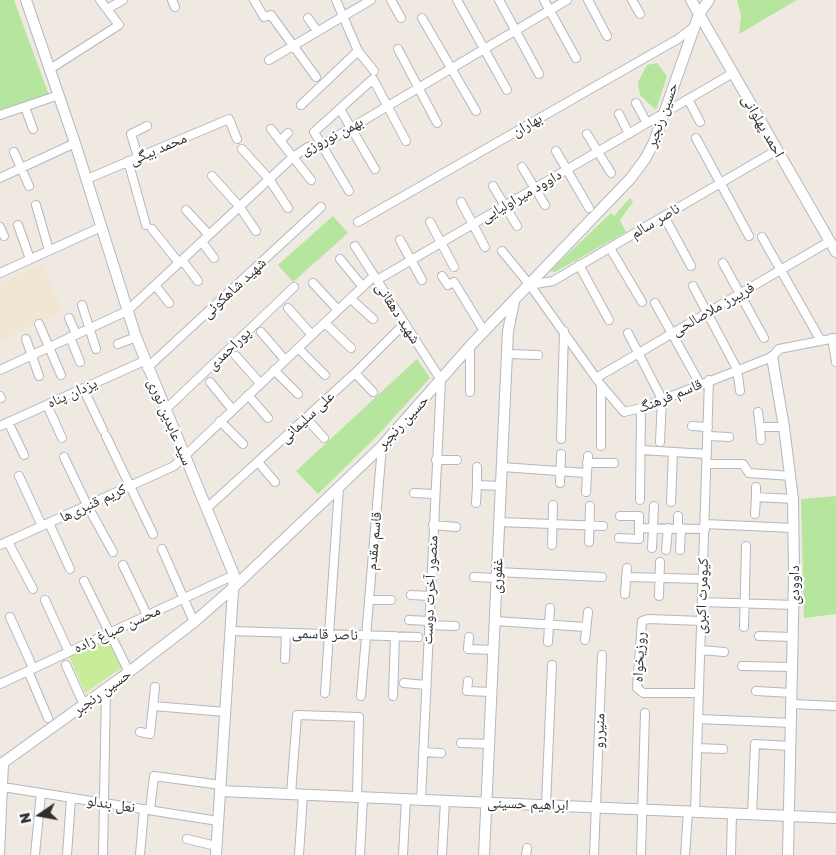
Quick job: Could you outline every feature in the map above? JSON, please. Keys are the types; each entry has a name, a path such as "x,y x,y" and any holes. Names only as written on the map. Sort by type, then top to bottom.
{"street":[{"name":"سید عابدین نوری","path":"26,0 87,179 136,337 234,575 235,586 216,850"},
{"path":"50,69 119,25 100,0"},
{"path":"107,9 123,0"},
{"path":"254,0 264,17 271,15 316,77"},
{"path":"336,0 358,51 374,75 387,106 406,141"},
{"path":"269,60 371,0"},
{"path":"391,0 401,18"},
{"path":"457,0 507,90"},
{"path":"499,0 540,74"},
{"path":"544,0 576,58"},
{"name":"بهمن نوروزی","path":"0,370 127,311 293,157 308,148 322,145 567,0"},
{"path":"588,0 607,36"},
{"path":"632,0 640,14"},
{"name":"احمد پهلوانی","path":"691,0 836,252"},
{"name":"حسین رنجبر","path":"2,764 129,672 194,622 235,586 382,446 470,346 639,168 652,146 699,14 709,0"},
{"path":"308,18 317,31"},
{"path":"422,18 476,111"},
{"name":"بهاران","path":"358,222 678,39 694,26"},
{"path":"398,49 437,122"},
{"path":"301,105 358,51"},
{"name":"داوود میراولیایی","path":"183,455 363,287 733,73"},
{"path":"349,191 314,132 374,75"},
{"path":"0,116 59,96"},
{"path":"688,99 700,122"},
{"path":"636,103 647,123"},
{"path":"25,107 33,129"},
{"path":"340,109 375,169"},
{"path":"619,114 629,134"},
{"name":"محمد بیگی","path":"87,179 229,119 237,139"},
{"path":"138,157 131,134 147,126"},
{"path":"271,129 311,180"},
{"path":"280,141 288,133"},
{"path":"587,134 611,173"},
{"path":"696,138 719,184 749,236"},
{"path":"0,178 75,143"},
{"path":"242,149 268,179 288,208"},
{"name":"ناصر سالم","path":"530,284 553,281 777,150"},
{"path":"556,151 589,208"},
{"path":"14,152 29,186"},
{"path":"128,161 149,227 198,281"},
{"path":"522,167 545,205"},
{"path":"212,176 240,206 256,231"},
{"path":"493,186 517,226"},
{"path":"461,202 485,247"},
{"path":"36,205 49,250"},
{"name":"شهید شاهکوئی","path":"146,364 321,207"},
{"path":"186,210 209,235"},
{"path":"664,216 692,266"},
{"path":"430,222 454,267"},
{"path":"18,225 30,259"},
{"path":"0,227 4,236"},
{"path":"0,273 101,227"},
{"path":"762,237 821,341"},
{"path":"400,240 422,280"},
{"name":"فریبرز ملاصالحی","path":"596,378 830,241"},
{"path":"202,242 214,258"},
{"name":"شهید دهقانی","path":"355,246 441,380"},
{"path":"610,248 642,302"},
{"name":"قاسم فرهنگ","path":"502,251 530,284 596,378 621,410 628,413 737,368 772,356 779,349 834,338"},
{"path":"340,259 363,287"},
{"path":"723,263 764,338"},
{"path":"579,265 609,320"},
{"path":"442,276 448,285 454,282 484,331"},
{"path":"313,283 338,310"},
{"path":"155,285 170,303"},
{"path":"693,286 737,368 740,391"},
{"name":"پوراحمدی","path":"165,410 294,287"},
{"path":"351,299 373,319"},
{"name":"غفوری","path":"484,855 507,354 510,315 515,299"},
{"path":"655,303 700,384"},
{"path":"82,305 96,349"},
{"path":"288,308 312,335"},
{"path":"69,318 80,362"},
{"path":"325,323 351,348"},
{"name":"علی سلیمانی","path":"207,508 355,373 405,323"},
{"path":"39,324 61,375"},
{"path":"561,439 564,331"},
{"path":"261,332 285,360"},
{"path":"628,333 662,399 660,442"},
{"path":"118,344 136,337"},
{"path":"834,338 836,362"},
{"path":"26,339 39,376"},
{"path":"470,346 470,392"},
{"path":"298,348 325,375"},
{"path":"507,354 538,355"},
{"path":"236,356 260,383"},
{"name":"داوودی","path":"772,356 784,427 793,499 794,605 788,855"},
{"name":"یزدان پناه","path":"4,424 83,388 146,364"},
{"path":"274,370 298,394"},
{"path":"355,373 373,392"},
{"name":"منصور آخرت دوست","path":"421,800 434,494 441,380"},
{"name":"کیومرث اکبری","path":"685,855 692,811 698,748 709,380"},
{"path":"210,382 232,409"},
{"path":"601,446 602,385"},
{"path":"83,388 153,534"},
{"path":"248,395 268,418"},
{"path":"47,405 62,438"},
{"path":"640,500 641,408"},
{"path":"758,412 761,440"},
{"path":"306,418 324,438"},
{"path":"220,421 243,444"},
{"path":"4,424 24,456"},
{"path":"692,426 708,426"},
{"path":"760,428 784,427"},
{"path":"708,436 729,437"},
{"name":"قاسم مقدم","path":"361,696 382,446"},
{"path":"671,502 674,452"},
{"path":"641,453 707,454"},
{"path":"560,483 561,454"},
{"name":"کریم قنبری‌ها","path":"4,544 174,466 183,455"},
{"path":"64,457 87,506 113,552"},
{"path":"586,492 587,459 614,463"},
{"path":"436,460 457,460"},
{"path":"258,462 275,482"},
{"path":"707,464 743,464 749,472 791,476"},
{"path":"476,504 477,466"},
{"path":"502,467 586,473"},
{"path":"19,476 70,569"},
{"path":"477,485 501,486"},
{"path":"325,693 339,487"},
{"path":"755,514 756,487"},
{"path":"414,493 434,494"},
{"path":"756,497 793,499"},
{"path":"552,545 554,505"},
{"path":"589,542 590,506"},
{"path":"652,548 654,506"},
{"path":"619,538 639,539 639,516 620,516"},
{"path":"678,516 680,550"},
{"path":"499,522 603,526"},
{"path":"433,525 456,527"},
{"path":"639,528 705,526 793,528"},
{"path":"666,550 668,528"},
{"path":"4,544 32,589"},
{"path":"744,627 746,546"},
{"path":"162,549 194,622"},
{"path":"659,596 660,562"},
{"path":"122,565 147,615"},
{"path":"625,594 626,568"},
{"name":"محسن صباغ زاده","path":"1,681 30,670 234,575"},
{"path":"474,577 497,575 602,578"},
{"path":"626,577 703,579"},
{"path":"84,581 129,672"},
{"path":"411,595 430,596"},
{"path":"44,600 69,652"},
{"path":"369,600 391,600"},
{"path":"702,602 794,605"},
{"path":"548,642 550,608"},
{"path":"585,640 588,612"},
{"path":"10,616 48,718"},
{"name":"روزیخواه","path":"699,694 643,693 637,688 642,621 648,619 702,621"},
{"path":"409,620 454,626"},
{"path":"494,621 586,627"},
{"name":"ناصر قاسمی","path":"232,631 418,637"},
{"path":"284,659 286,633"},
{"path":"392,696 395,636"},
{"path":"759,636 793,637"},
{"path":"469,637 468,649 493,650"},
{"path":"701,650 724,652"},
{"name":"منیررو","path":"594,855 602,655"},
{"path":"546,805 552,665"},
{"path":"66,666 84,705"},
{"path":"742,666 793,667"},
{"path":"468,680 468,691 491,692"},
{"path":"404,683 426,685"},
{"path":"140,732 150,734 155,687"},
{"path":"103,855 106,688"},
{"path":"756,691 792,693"},
{"path":"792,704 836,706"},
{"path":"153,706 226,712"},
{"path":"641,855 645,713"},
{"path":"291,794 297,715 359,717 360,855"},
{"path":"698,719 792,723"},
{"path":"461,742 489,744"},
{"path":"752,814 755,744 791,746"},
{"path":"698,748 722,749"},
{"path":"423,752 441,754"},
{"path":"0,853 3,787 2,764"},
{"path":"140,855 154,776 220,788"},
{"name":"نعل بندلو","path":"3,787 218,821"},
{"name":"ابراهیم حسینی","path":"220,788 291,794 836,818"},
{"path":"35,855 41,793"},
{"path":"299,855 303,794"},
{"path":"67,855 71,798"},
{"path":"403,855 406,799"},
{"path":"442,855 445,801"},
{"path":"731,855 732,813"},
{"path":"187,839 216,850"}],"shaded area":[{"path":"41,264 63,311 0,341 0,283"}],"green space":[{"path":"0,0 14,0 49,95 0,111"},
{"path":"737,0 797,0 739,34 741,16"},
{"path":"657,63 667,76 656,110 640,95 638,82 647,65"},
{"path":"630,198 633,202 620,220 626,232 555,272 550,271 611,213 614,216"},
{"path":"333,216 348,233 293,282 278,265"},
{"path":"417,359 430,378 377,436 318,494 296,471"},
{"path":"836,496 836,614 804,618 801,499"},
{"path":"109,638 123,667 85,693 69,656"}]}
